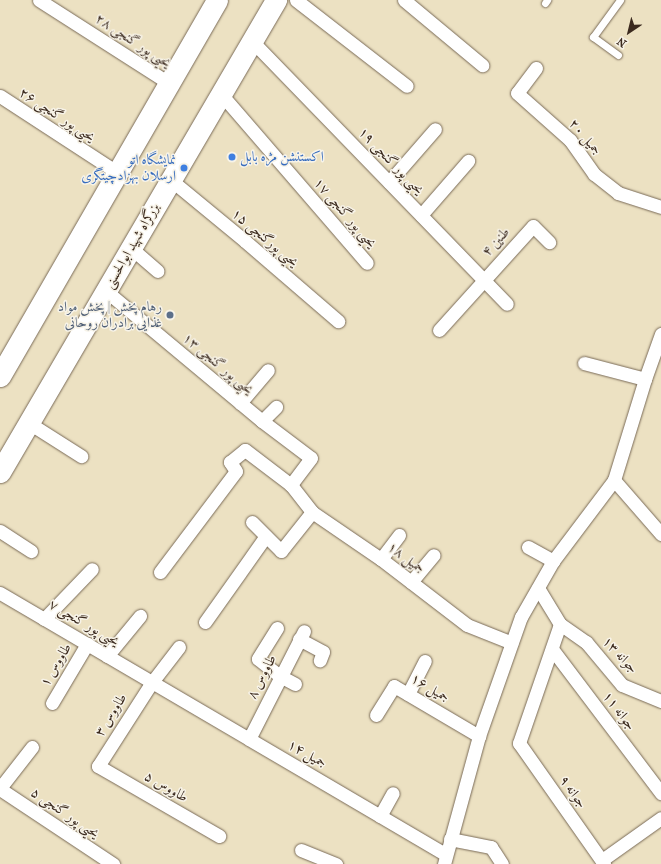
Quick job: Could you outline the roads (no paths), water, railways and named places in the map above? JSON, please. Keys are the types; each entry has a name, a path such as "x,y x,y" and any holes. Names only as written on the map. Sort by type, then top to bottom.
{"main road":[{"path":"0,376 218,0"},
{"name":"بزرگراه شهید ابوالحسنی","path":"0,472 276,0"}],"street":[{"name":"یحیی پور گنجی ۲۸","path":"40,0 169,83"},
{"path":"296,0 407,86"},
{"path":"404,0 482,65"},
{"name":"یحیی پور گنجی ۱۹","path":"252,41 507,304"},
{"name":"جمیل ۲۰","path":"536,68 517,93 570,140 594,174 618,193 661,207"},
{"name":"یحیی پور گنجی ۱۷","path":"221,94 367,263"},
{"name":"یحیی پور گنجی ۲۶","path":"0,96 118,173"},
{"path":"389,182 435,128"},
{"path":"421,215 468,161"},
{"name":"یحیی پورگنجی ۱۵","path":"171,180 338,321"},
{"name":"طنین ۴","path":"439,330 533,226 549,242"},
{"path":"131,248 157,271"},
{"name":"یحیی پور گنجی ۱۳","path":"106,292 262,421 311,458 291,485"},
{"path":"445,859 479,736 521,617 553,561 614,480 645,379 661,334"},
{"path":"584,363 645,379"},
{"path":"240,403 268,370"},
{"path":"262,421 276,407"},
{"path":"29,423 81,456"},
{"name":"جمیل ۱۸","path":"160,572 236,471 230,462 245,450 291,485 312,512 381,559 467,625 512,643"},
{"path":"614,480 661,534"},
{"path":"252,522 281,551 312,512"},
{"path":"0,531 31,551"},
{"path":"381,559 399,535"},
{"path":"206,622 266,536"},
{"path":"528,547 553,561"},
{"path":"411,582 434,555"},
{"path":"44,619 92,568"},
{"path":"538,588 560,624 552,649"},
{"name":"یحیی پور گنجی ۷","path":"0,593 152,682"},
{"path":"107,656 140,616"},
{"name":"جوانه ۱۳","path":"560,624 586,642 622,685 661,701"},
{"path":"277,628 258,659 280,676 295,684"},
{"name":"طاووس ۸","path":"249,739 301,635 323,652 320,660"},
{"name":"طاووس ۱","path":"52,703 87,644"},
{"name":"طاووس ۳","path":"98,766 152,682 179,648"},
{"name":"جوانه ۹","path":"552,649 519,743 603,862"},
{"name":"جوانه ۱۱","path":"552,649 661,793"},
{"path":"408,694 425,661"},
{"name":"جمیل ۱۴","path":"152,682 380,816 445,859"},
{"name":"جمیل ۱۶","path":"376,715 394,686 479,736"},
{"path":"0,788 32,747"},
{"name":"طاووس ۵","path":"98,766 219,836"},
{"name":"یحیی پور گنجی ۵","path":"0,788 113,864"},
{"path":"380,816 393,793"},
{"path":"603,862 661,818"},
{"path":"450,839 491,847 502,864"},
{"path":"301,850 336,864"}],"lane":[{"path":"618,55 593,37 620,0"}],"place":[{"name":"اکستنشن مژه بابل","path":"232,157"},
{"name":"نمایشگاه اتو ارسلان بهزادچیتگری","path":"184,168"},
{"name":"رهام پخش | پخش مواد غذایی برادران روحانی","path":"170,315"}]}
